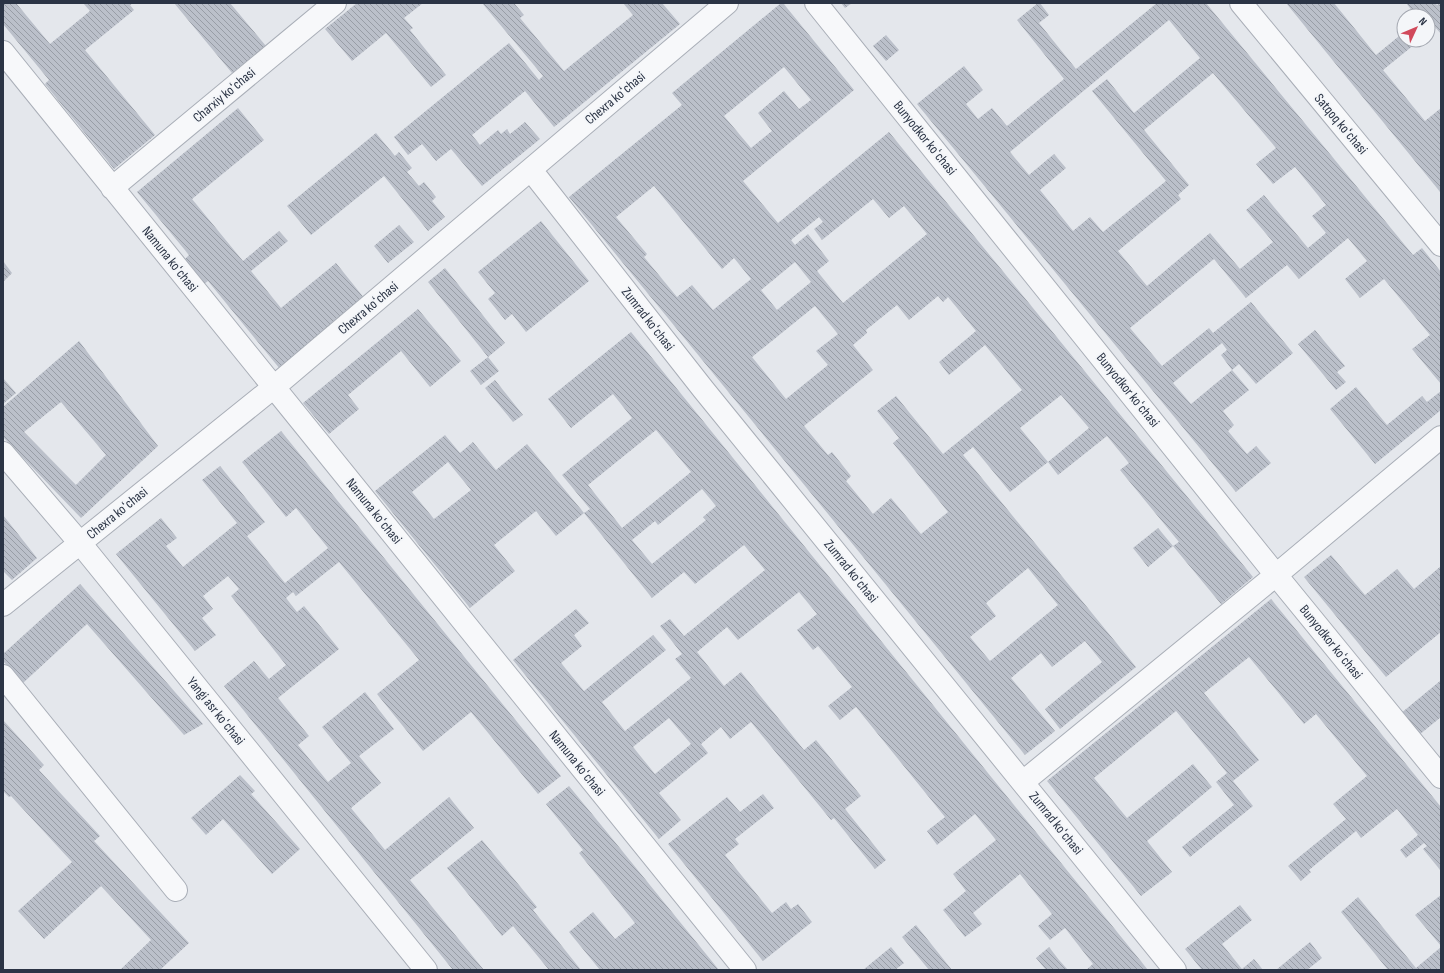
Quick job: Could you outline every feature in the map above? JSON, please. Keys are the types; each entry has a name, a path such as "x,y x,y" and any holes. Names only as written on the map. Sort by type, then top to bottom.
{"street":[{"name":"Charxiy koʻchasi","path":"112,188 335,3"},
{"name":"Chexra koʻchasi","path":"3,605 274,387 727,3"},
{"name":"Bunyodkor koʻchasi","path":"816,3 1276,575 1441,777"},
{"name":"Satqoq koʻchasi","path":"1241,3 1441,245"},
{"name":"Namuna koʻchasi","path":"3,52 744,970"},
{"name":"Zumrad koʻchasi","path":"530,170 704,389 1175,970"},
{"path":"1023,782 1441,438"},
{"name":"Yangi asr koʻchasi","path":"3,453 80,543 426,970"},
{"path":"3,676 176,890"}],"building":[{"path":"3,3 16,3 50,44 90,11 83,3 133,3 130,5 134,10 85,50 155,135 114,169 45,84 49,80 3,24"},
{"path":"174,3 230,3 266,46 232,73"},
{"path":"357,3 423,3 404,18 413,28 410,30 446,75 431,87 386,33 352,61 325,29"},
{"path":"482,3 514,3 524,15 520,18 564,71 633,15 623,3 662,3 680,24 554,127 525,91 472,135 480,145 498,130 501,134 507,129 510,134 525,122 540,139 482,186 451,149 436,161 422,144 408,155 394,137 509,43 539,80 543,76"},
{"path":"781,3 783,3 854,90 743,181 778,223 889,132 1253,577 1221,604 1173,546 1179,542 1120,470 1129,463 1107,436 1058,475 1048,462 1010,492 973,447 963,455 1136,667 1060,729 1045,709 1102,662 1085,641 1052,667 1041,653 1011,678 1055,731 1025,755 569,197 682,105 672,93","holes":["784,67 811,100 799,109 784,91 758,113 772,131 751,148 724,116","654,186 722,269 734,258 751,279 713,310 692,285 677,297 644,257 647,254 616,217","873,199 889,218 904,206 927,234 843,303 817,271 829,261 808,234 795,245 791,240 819,217 823,222 814,229 822,240","795,262 811,282 777,310 761,290","938,296 943,302 948,297 976,331 939,362 949,375 985,345 1022,390 943,454 896,396 877,411 899,438 893,443 948,512 921,534 891,498 873,514 846,481 851,476 832,452 828,455 804,426 873,370 853,345 867,333 866,330 897,305 909,320","815,306 838,334 816,351 828,365 786,399 752,357","1061,395 1089,428 1048,462 1020,428","1028,568 1058,605 990,661 970,637 996,616 986,603"]},
{"path":"841,3 852,3 845,8"},
{"path":"1040,3 1049,15 1039,23 1076,69 1157,3 1206,3 1413,255 1422,248 1441,272 1441,384 1412,349 1430,335 1384,279 1360,298 1345,279 1367,261 1348,238 1299,279 1287,265 1246,298 1214,259 1130,328 1162,366 1209,328 1213,333 1251,302 1293,353 1256,384 1239,364 1232,370 1249,390 1223,411 1234,425 1228,431 1247,454 1256,446 1271,463 1236,492 917,104 964,66 983,90 966,104 978,119 992,108 1007,126 1064,79 1017,20","holes":["1169,20 1200,58 1134,113 1107,79 1092,91 1166,181 1103,232 1090,217 1073,231 1040,190 1066,168 1054,154 1029,175 1010,152","1213,73 1276,148 1256,164 1273,184 1295,167 1326,205 1312,216 1326,233 1308,248 1264,195 1246,210 1273,242 1240,269 1210,233 1147,286 1118,251 1181,199 1178,195 1189,185 1144,130","1222,343 1227,350 1221,355 1232,370 1191,404 1173,383"]},
{"path":"1286,3 1334,3 1376,55 1396,39 1396,48 1410,48 1383,70 1425,121 1441,108 1441,193"},
{"path":"1406,3 1435,3 1437,5 1441,3 1441,34 1436,28 1436,8 1410,8"},
{"path":"886,35 899,50 886,61 873,46"},
{"path":"238,108 264,140 192,199 243,261 279,231 288,241 251,271 281,308 336,263 365,299 280,369 208,281 204,284 184,260 189,255 137,192"},
{"path":"376,133 395,156 399,152 412,168 407,172 419,186 424,182 436,197 432,201 445,217 428,231 384,176 311,235 287,206"},
{"path":"541,221 589,281 526,332 512,314 505,320 488,299 495,293 478,272"},
{"path":"399,225 414,242 388,263 374,246"},
{"path":"3,261 12,273 3,282"},
{"path":"445,268 505,343 488,357 428,282"},
{"path":"418,309 461,361 430,387 401,351 348,395 359,409 329,434 303,403"},
{"path":"1315,330 1345,366 1337,372 1346,382 1336,390 1298,344"},
{"path":"631,332 1148,970 1086,970 1093,964 1065,928 1050,940 1038,926 1052,914 1020,874 973,913 982,924 965,937 943,910 966,891 953,874 996,840 975,814 937,845 927,831 945,817 856,707 840,720 828,706 852,687 818,646 813,650 797,630 817,614 799,592 738,640 727,627 697,652 724,686 741,672 804,750 816,740 861,796 845,809 886,860 875,869 834,818 831,820 751,722 730,739 721,727 701,744 708,753 659,793 681,820 659,839 513,660 576,609 589,623 574,635 582,646 561,663 584,691 653,635 666,650 602,702 625,731 691,678 675,659 682,654 660,626 670,619 684,636 765,570 744,545 695,584 684,572 652,598 584,513 590,509 562,475 632,418 613,394 571,428 548,399","holes":["656,430 691,472 622,528 588,485","702,489 716,506 703,517 706,520 652,564 632,540 655,521 658,525","669,718 691,744 655,774 633,747"]},
{"path":"79,341 158,446 81,518 3,437 3,407","holes":["61,402 106,455 76,485 24,432"]},
{"path":"488,357 499,371 481,385 470,371"},
{"path":"3,378 16,393 3,404"},
{"path":"495,380 523,415 513,422 485,388"},
{"path":"1356,387 1387,425 1422,396 1427,402 1441,391 1441,410 1375,464 1330,409"},
{"path":"281,431 561,776 538,794 471,712 423,751 377,694 419,660 339,562 296,596 293,592 286,598 297,612 304,606 339,649 278,698 309,736 298,745 328,782 351,763 322,727 365,692 394,729 359,756 381,783 351,808 385,850 449,797 474,828 410,880 484,970 453,970 224,686 254,661 269,679 286,665 231,596 239,589 228,576 203,596 213,609 202,618 216,635 195,651 116,554 161,518 177,538 166,546 183,567 237,523 202,480 220,466 265,522 247,536 285,583 328,548 296,508 286,517 242,462"},
{"path":"445,435 460,453 473,442 496,470 527,444 584,513 556,536 536,511 494,545 515,571 470,608 375,491","holes":["448,462 471,490 434,519 412,492"]},
{"path":"3,515 37,558 12,580 3,571"},
{"path":"1158,528 1173,546 1148,567 1133,548"},
{"path":"1331,555 1365,595 1397,569 1414,589 1441,566 1441,632 1386,677 1304,577"},
{"path":"80,584 203,724 184,735 87,624 23,683 3,661 3,654"},
{"path":"1271,599 1441,807 1441,871 1423,849 1427,846 1424,843 1406,858 1400,850 1418,835 1397,809 1361,838 1356,831 1309,870 1311,872 1301,881 1288,866 1346,819 1333,804 1367,776 1316,714 1304,724 1249,657 1204,693 1259,760 1233,781 1253,806 1190,857 1182,847 1234,805 1216,782 1227,773 1176,711 1094,778 1127,818 1193,764 1212,787 1147,841 1172,872 1141,896 1047,781"},
{"path":"1440,681 1441,717 1419,735 1400,714"},
{"path":"3,720 44,765 39,770 100,836 94,841 189,943 160,970 120,970 151,940 101,886 44,939 18,911 72,862 11,796 9,797 3,791"},
{"path":"240,775 255,791 251,794 300,849 272,874 223,819 206,835 191,818"},
{"path":"569,786 719,970 600,970 569,932 593,912 615,939 635,923 579,853 583,850 546,804"},
{"path":"763,794 774,808 735,839 739,844 725,855 772,913 786,902 791,909 798,904 812,922 763,961 668,844 727,797 740,812"},
{"path":"482,840 537,907 533,910 581,970 549,970 513,926 502,936 447,868"},
{"path":"1441,895 1441,946 1415,915"},
{"path":"1358,897 1416,968 1441,947 1441,970 1388,970 1341,912"},
{"path":"1240,905 1252,920 1222,944 1242,969 1254,959 1263,970 1202,970 1185,949"},
{"path":"916,925 952,970 929,970 902,937"},
{"path":"1310,942 1322,958 1307,970 1276,970"},
{"path":"891,947 904,963 895,970 863,970"},
{"path":"1049,947 1068,970 1046,970 1036,958"}]}
